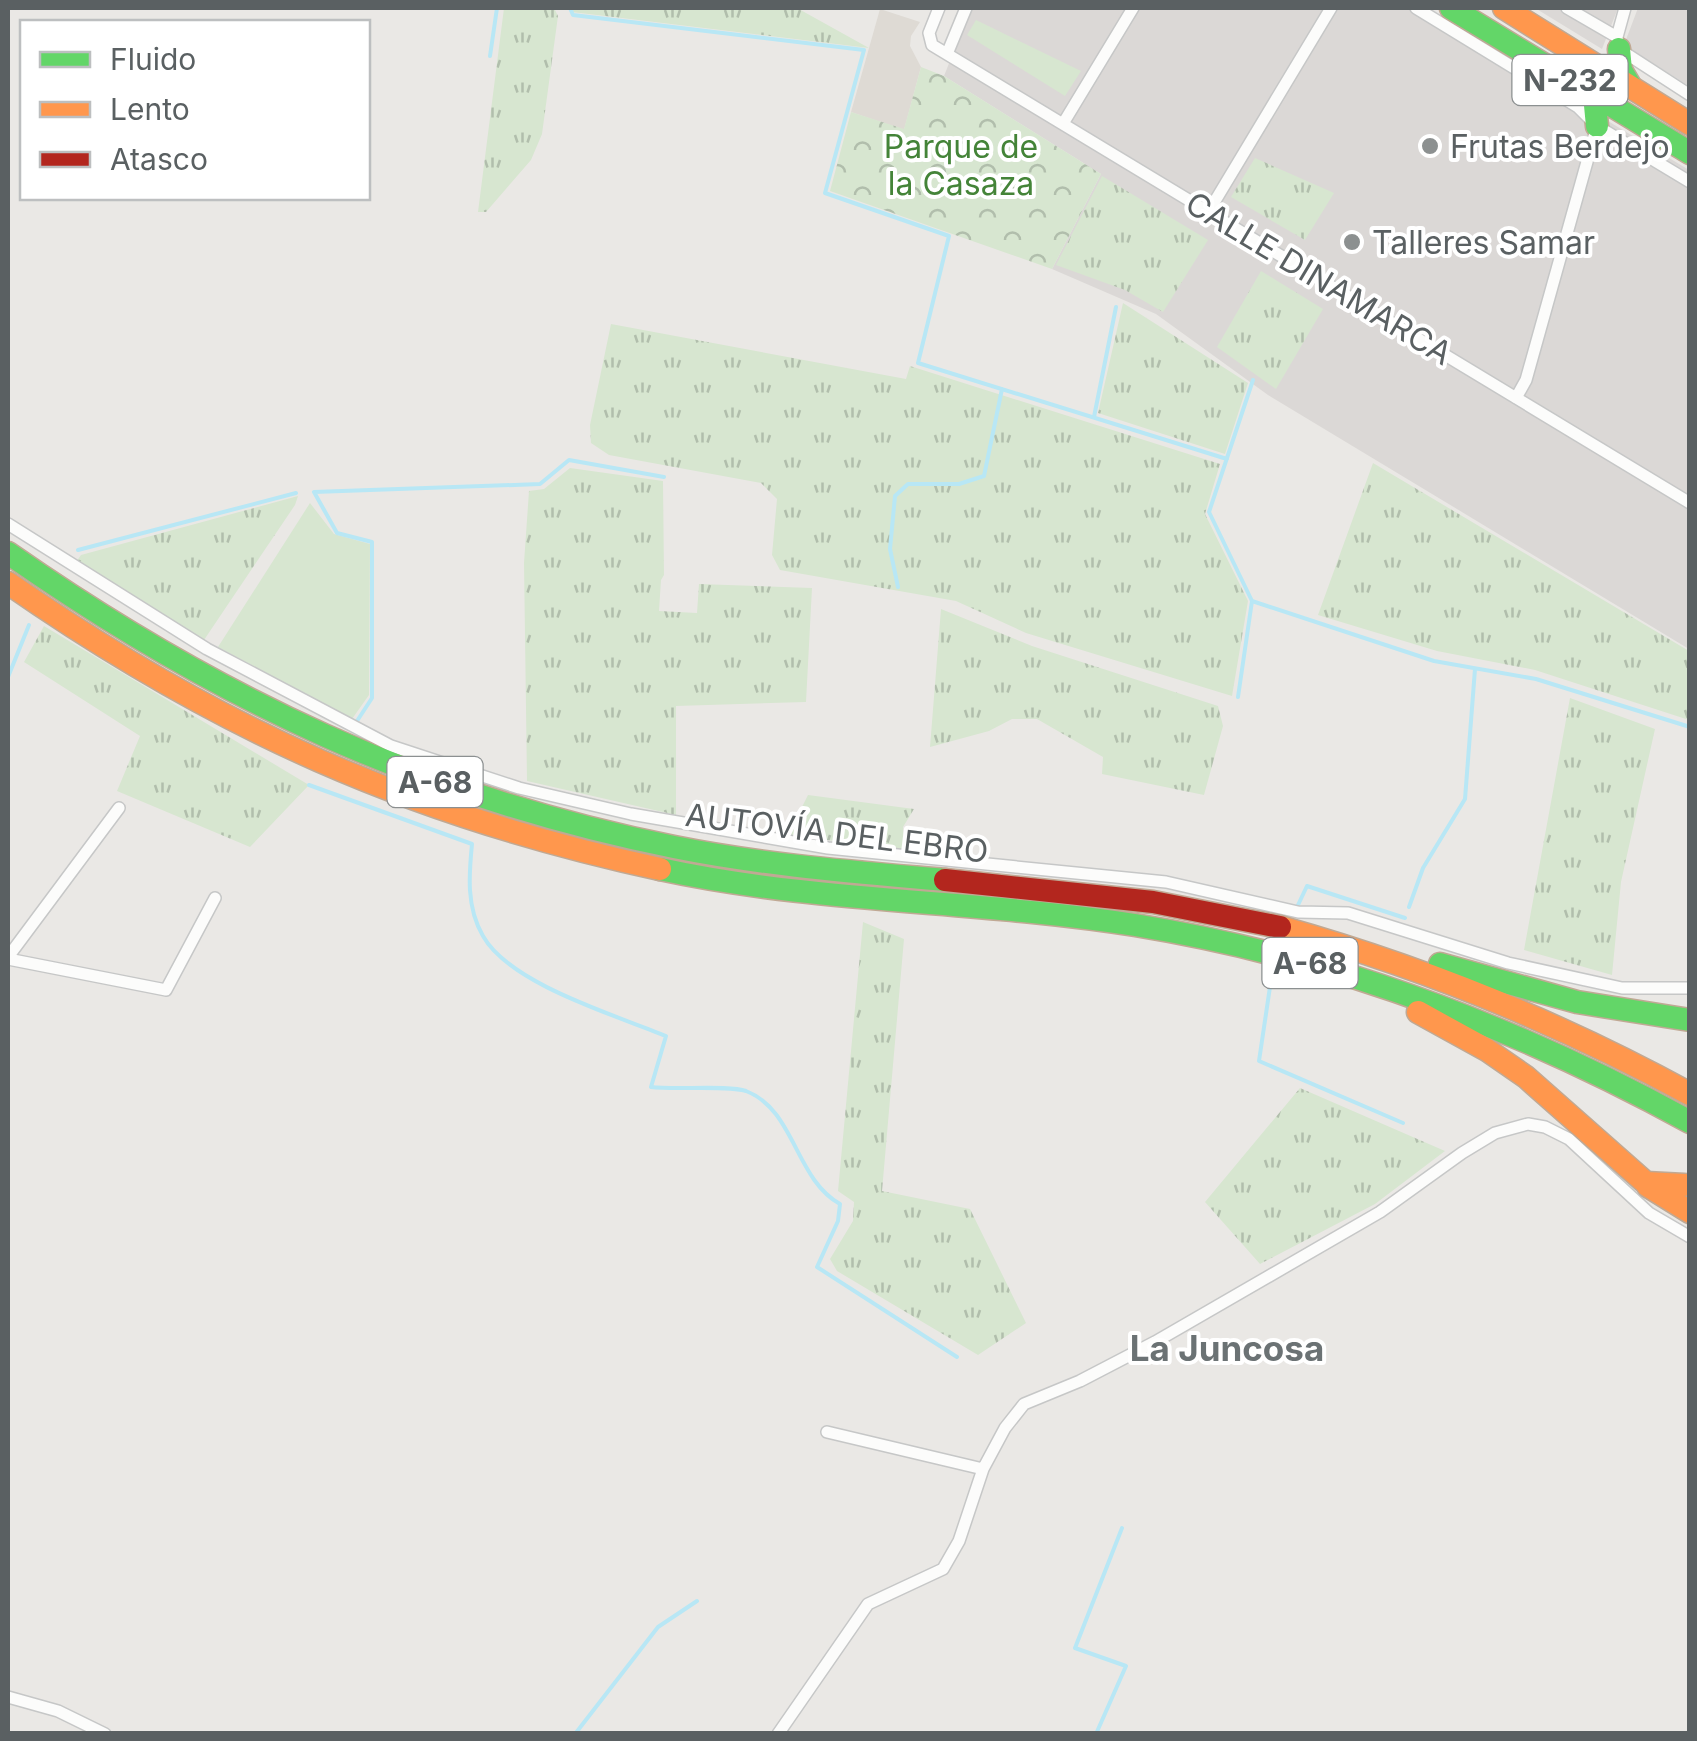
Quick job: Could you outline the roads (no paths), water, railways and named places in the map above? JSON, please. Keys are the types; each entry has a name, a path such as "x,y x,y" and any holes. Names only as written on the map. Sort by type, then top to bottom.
{"highway":[{"name":"N-232","path":"1504,8 1690,124"},
{"name":"N-232","path":"1461,21 1690,153"},
{"path":"1618,43 1621,70 1631,87"},
{"path":"1598,126 1604,101"},
{"name":"AUTOVÍA DEL EBRO","path":"9,554 142,644 324,739 420,778 568,823 676,848 790,865 1140,901 1224,914 1308,934 1484,995 1552,1024 1690,1094"},
{"name":"AUTOVÍA DEL EBRO","path":"8,582 128,665 214,715 410,802 563,847 668,870 786,889 1136,926 1276,954 1408,993 1537,1045 1690,1122"},
{"path":"1308,934 1330,935 1577,1002 1690,1020"},
{"path":"1276,954 1422,1013 1487,1050 1526,1077 1646,1184 1681,1199"}],"street":[{"path":"939,8 928,40 948,54 966,8"},
{"path":"1064,122 1133,8"},
{"path":"1209,211 1331,8"},
{"path":"1416,8 1461,21 1598,126 1690,182"},
{"path":"1566,8 1690,95"},
{"path":"1618,43 1625,8"},
{"name":"CALLE DINAMARCA","path":"948,54 1690,503"},
{"path":"1516,398 1526,380 1598,126"},
{"path":"8,524 207,649 392,746 520,788 631,814 828,848 1166,882 1298,912 1348,913 1508,963 1622,988 1690,988"},
{"path":"119,808 8,958 166,990 215,898"},
{"path":"778,1734 868,1604 942,1569 959,1541 983,1469 1005,1428 1024,1404 1080,1381 1155,1342 1380,1212 1462,1152 1495,1133 1528,1124 1545,1127 1568,1139 1637,1202 1681,1199 1690,1237"},
{"path":"827,1432 983,1469"},
{"path":"8,1697 58,1711 105,1734"}],"waterway":[{"path":"490,56 497,8"},
{"path":"570,8 573,15 864,50 825,193 949,236 918,363 1227,459"},
{"path":"1094,417 1116,307"},
{"path":"1253,380 1209,512 1252,601 1434,661 1536,679 1690,727"},
{"path":"898,587 890,549 895,496 908,484 959,484 984,476 1002,389"},
{"path":"357,721 372,698 372,542 337,533 314,492 540,484 569,460 664,477"},
{"path":"78,550 296,493"},
{"path":"1238,697 1252,601"},
{"path":"8,677 29,625"},
{"path":"1409,907 1423,868 1465,799 1475,669"},
{"path":"309,785 472,844 471,902 483,936 497,953 539,983 666,1036 651,1087 738,1089 762,1100 775,1113 813,1178 840,1204 838,1221 817,1267 957,1357"},
{"path":"1298,905 1307,886 1405,918"},
{"path":"1271,980 1259,1061 1403,1123"},
{"path":"1096,1734 1126,1666 1075,1648 1122,1528"},
{"path":"575,1734 658,1627 697,1601"}],"place":[{"name":"Frutas Berdejo","path":"1430,146"},
{"name":"Talleres Samar","path":"1352,242"}],"district":[{"name":"La Juncosa","path":"1227,1348"}],"park label":[{"name":"Parque de la Casaza","path":"961,164"}]}
